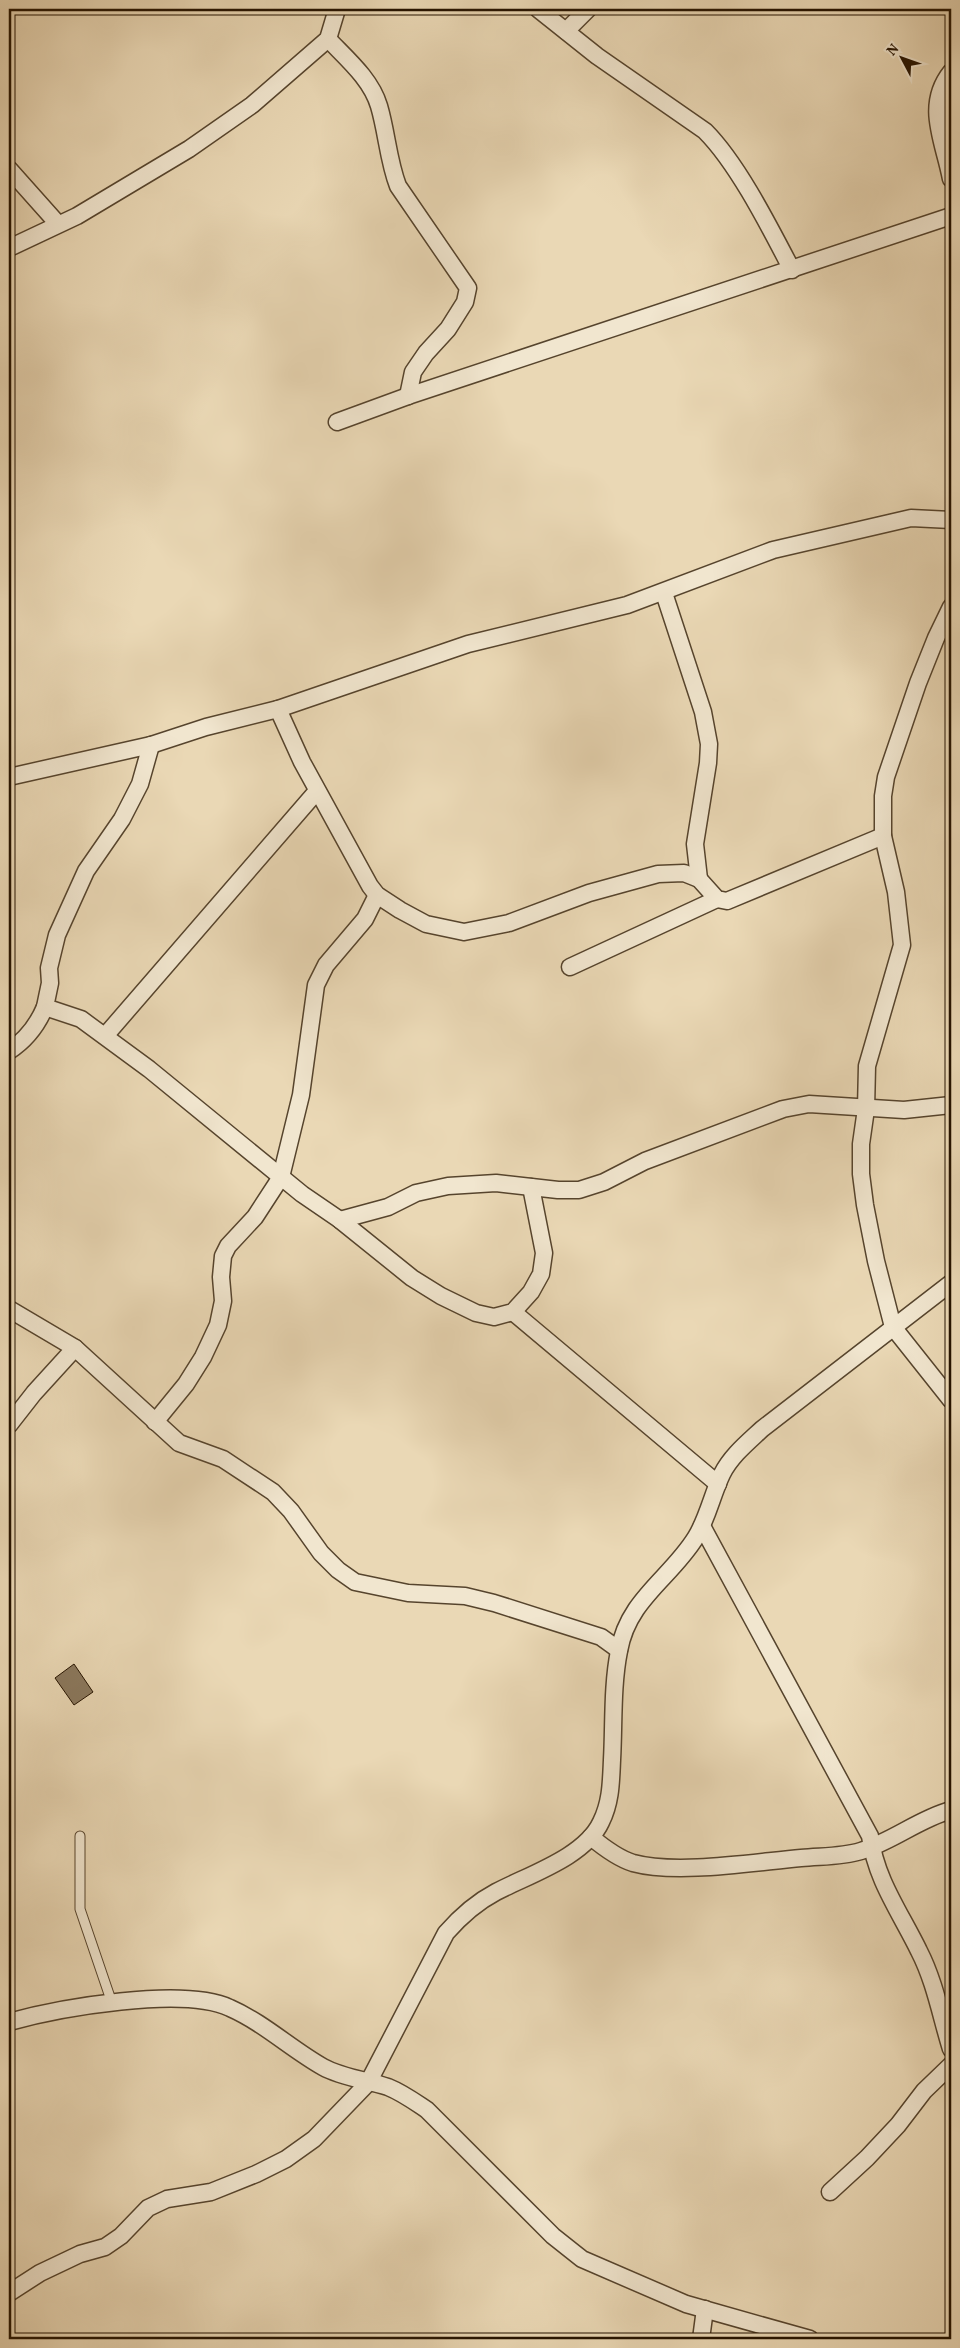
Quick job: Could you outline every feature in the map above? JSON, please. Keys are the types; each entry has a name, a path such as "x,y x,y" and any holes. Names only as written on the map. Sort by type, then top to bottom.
{"street":[{"path":"9,248 58,224 189,148 252,105 328,40 337,9"},
{"path":"538,9 705,131 715,141 792,270"},
{"path":"566,31 588,9"},
{"path":"328,40 368,82 379,106 392,170 398,186 468,288 464,302 448,329 426,353 413,372 408,396"},
{"path":"951,72 943,82 936,106 951,179"},
{"path":"9,169 58,224"},
{"path":"337,422 408,396 951,216"},
{"path":"9,778 151,745 206,727 278,709 468,644 627,605 664,593 773,550 910,518 951,520"},
{"path":"664,593 703,712 709,744 708,763 695,844 699,879"},
{"path":"951,607 918,683 886,777 883,796 883,836 896,892 902,945 866,1066 866,1109 861,1144 861,1174 876,1261 894,1327 951,1400"},
{"path":"278,709 317,791 365,878 377,895 426,924 464,932 509,923 589,893 658,874 684,873 699,879 717,899"},
{"path":"9,1051 27,1036 38,1023 45,1007 50,983 49,968 57,935 86,871 122,819 140,784 151,745"},
{"path":"105,1036 317,791"},
{"path":"570,967 717,899 727,900 883,836"},
{"path":"155,1422 186,1384 203,1357 218,1325 223,1301 222,1256 228,1246 255,1217 281,1177 301,1095 316,985 326,965 365,919 377,895"},
{"path":"45,1007 81,1019 105,1036 149,1069 281,1177 340,1220 412,1278 441,1296 476,1313 494,1317 513,1312 531,1292 541,1274 544,1253 532,1188"},
{"path":"340,1220 388,1207 416,1194 448,1186 496,1183 532,1188 572,1190 596,1184 645,1160 783,1109 809,1104 904,1110 951,1105"},
{"path":"9,2293 40,2273 80,2254 105,2247 122,2236 148,2208 167,2199 211,2192 286,2159 314,2139 368,2083 446,1932 459,1919 494,1893 543,1869 591,1837 601,1823 610,1798 619,1650 626,1626 650,1589 682,1556 702,1526 718,1484 736,1454 762,1429 951,1283"},
{"path":"9,1309 75,1348 179,1443 223,1459 272,1492 291,1511 327,1559 338,1570 355,1582 408,1593 475,1598 556,1621 601,1637 619,1650"},
{"path":"513,1312 718,1484"},
{"path":"9,1425 34,1393 75,1348"},
{"path":"702,1526 834,1774 865,1825 894,1907 920,1952 936,1995 951,2050"},
{"path":"601,1637 626,1626"},
{"path":"591,1837 606,1849 633,1863 675,1867 838,1855 884,1842 933,1816 951,1810"},
{"path":"9,2022 35,2014 112,2003 192,1998 228,2007 256,2021 325,2068 368,2083 387,2087 405,2095 427,2110 553,2236 582,2259 686,2304 810,2339"},
{"path":"830,2192 867,2158 898,2125 924,2091 951,2065"},
{"path":"701,2339 705,2308"}],"lane":[{"path":"80,1836 80,1909 112,2003"}],"building":[{"path":"74,1664 93,1692 74,1705 55,1678"}]}
